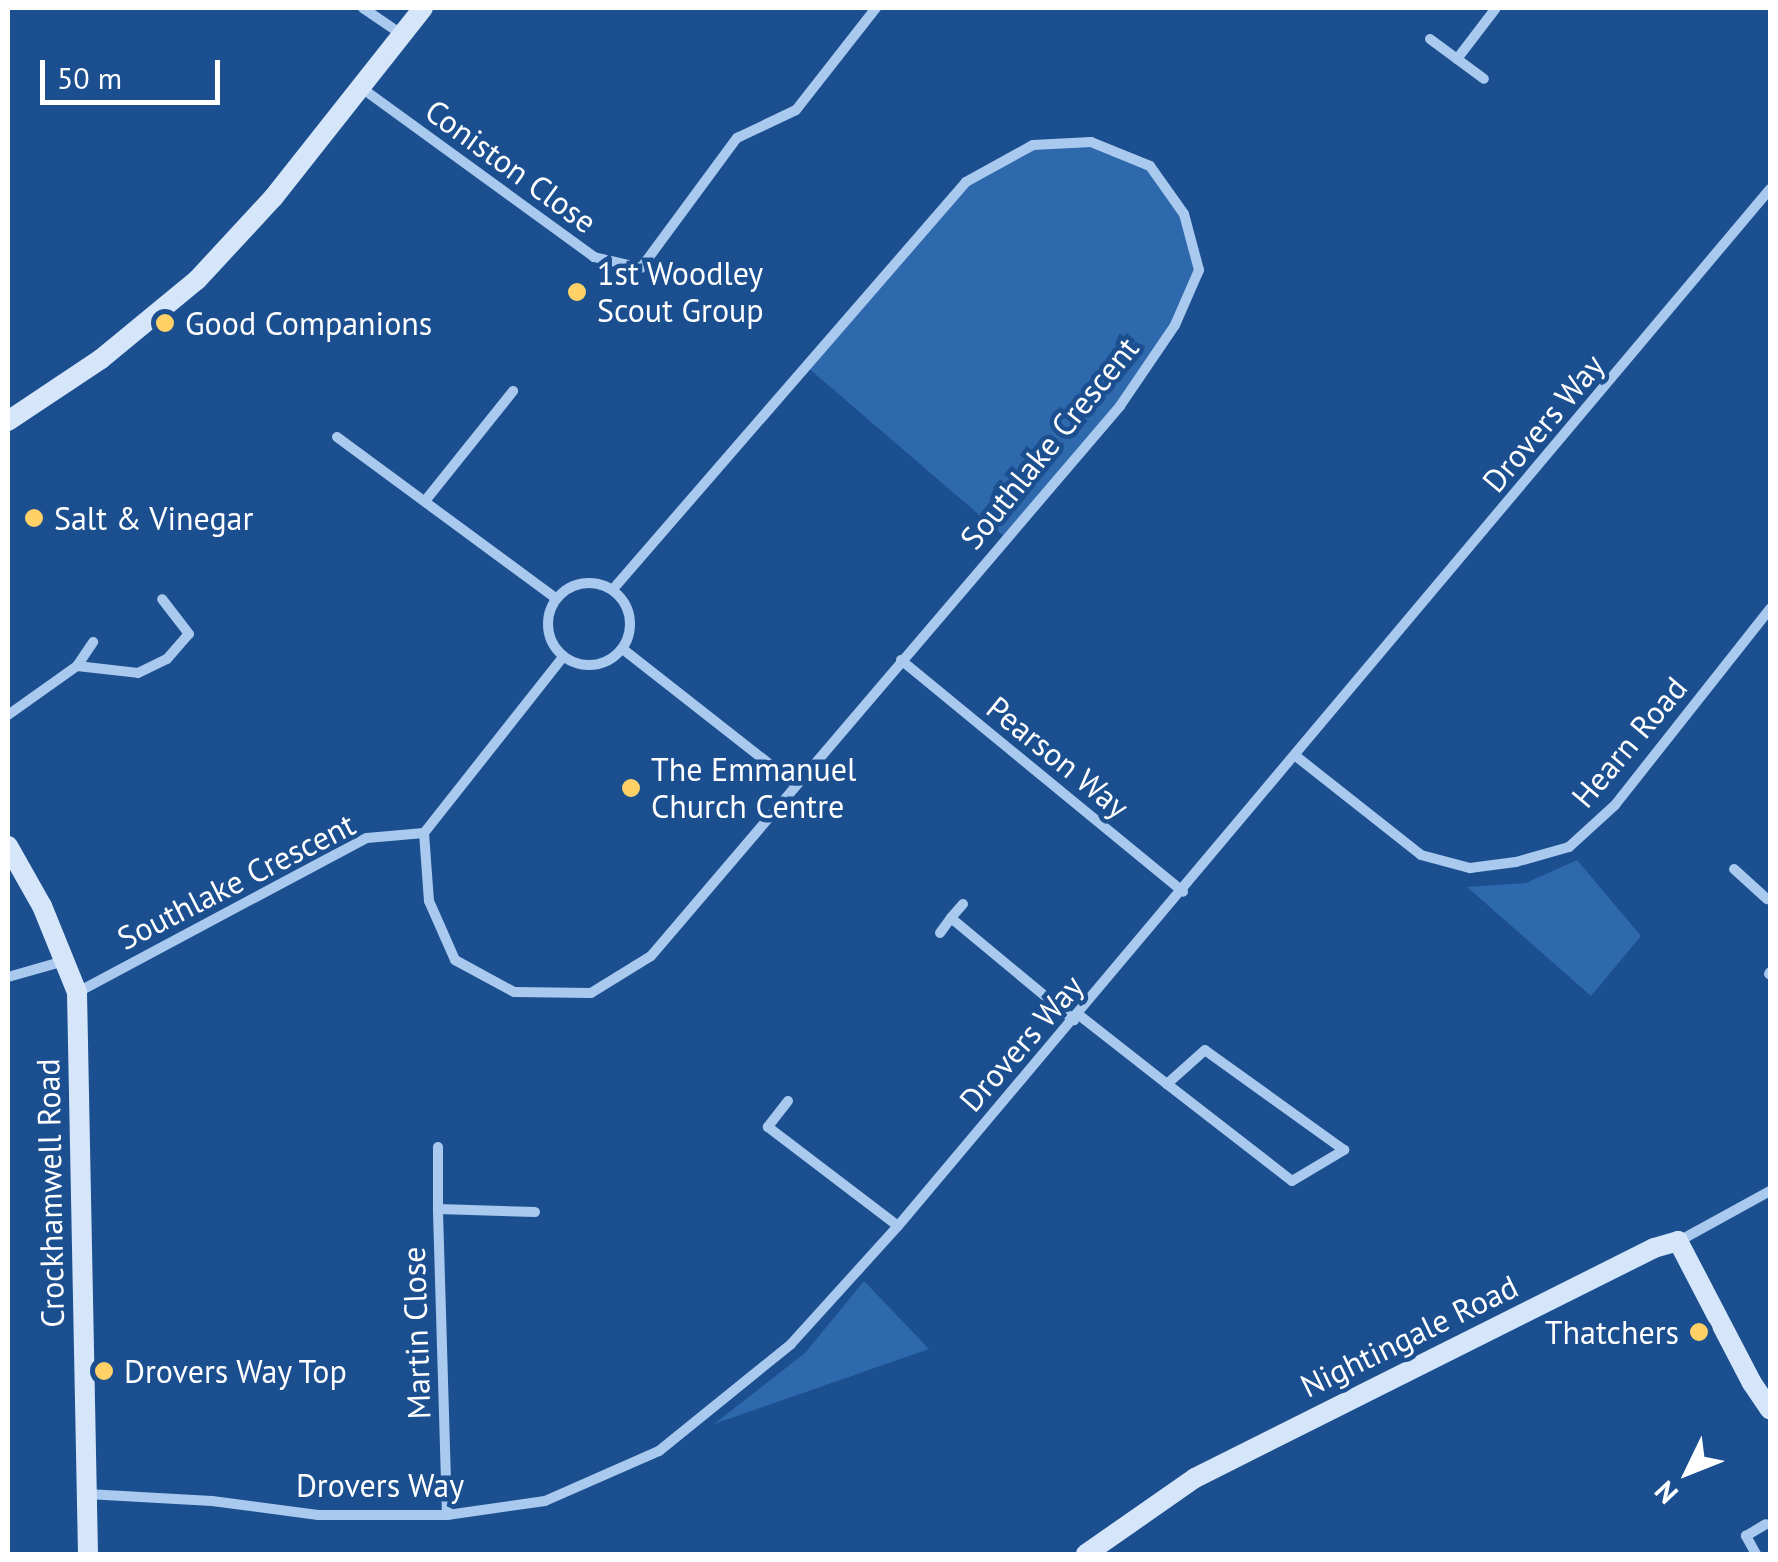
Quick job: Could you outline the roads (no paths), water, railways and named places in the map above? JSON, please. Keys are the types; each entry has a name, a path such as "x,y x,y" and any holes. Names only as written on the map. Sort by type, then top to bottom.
{"street":[{"path":"363,8 402,35"},
{"path":"8,421 102,359 197,280 273,198 423,8"},
{"name":"Coniston Close","path":"362,89 594,258 641,268 737,138 796,110 876,8"},
{"path":"1457,59 1496,8"},
{"path":"1430,40 1484,79"},
{"name":"Southlake Crescent","path":"77,992 367,838 424,833 429,901 455,960 514,992 591,993 650,956 1120,406 1175,325 1200,270 1184,214 1150,166 1091,142 1033,145 966,182 614,588"},
{"name":"Drovers Way","path":"85,1494 212,1501 318,1515 447,1515 545,1502 658,1451 792,1344 898,1226 1297,757 1770,189"},
{"path":"425,500 513,391"},
{"path":"337,437 555,598"},
{"path":"586,581 614,588 632,619 624,650 597,667 562,658 546,630 555,598 586,581"},
{"path":"77,666 138,673 167,659 188,634 162,599"},
{"name":"Hearn Road","path":"1297,757 1421,855 1470,868 1516,862 1570,847 1614,805 1770,610"},
{"path":"8,716 77,666 93,642"},
{"path":"624,650 796,784"},
{"path":"424,833 562,658"},
{"name":"Pearson Way","path":"901,660 1182,892"},
{"name":"Crockhamwell Road","path":"8,846 42,906 77,992 88,1554"},
{"path":"1734,869 1769,899"},
{"path":"940,933 963,904"},
{"path":"951,918 1292,1181 1347,1148 1205,1050 1167,1084"},
{"path":"8,977 65,960"},
{"path":"788,1101 768,1127 898,1226"},
{"name":"Martin Close","path":"438,1147 447,1515"},
{"name":"Nightingale Road","path":"1086,1554 1195,1478 1770,1192"},
{"name":"Martin Close","path":"438,1208 536,1212"},
{"path":"1678,1241 1770,1410"},
{"path":"1756,1554 1746,1536 1766,1524"}],"place":[{"name":"1st Woodley Scout Group","path":"577,292"},
{"name":"Good Companions","path":"165,323"},
{"name":"Salt & Vinegar","path":"34,518"},
{"name":"The Emmanuel Church Centre","path":"631,788"},
{"name":"Thatchers","path":"1699,1332"},
{"name":"Drovers Way Top","path":"104,1371"}]}
